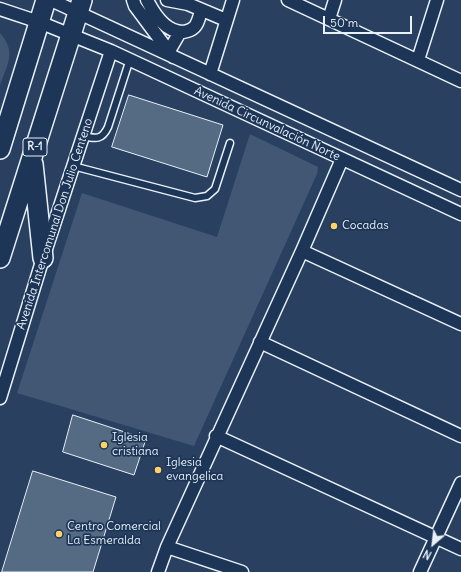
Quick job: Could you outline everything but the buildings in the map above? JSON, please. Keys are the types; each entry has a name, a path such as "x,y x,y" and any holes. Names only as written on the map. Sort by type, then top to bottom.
{"main road":[{"path":"0,148 46,0"},
{"name":"R-1","path":"0,258 80,6"},
{"path":"32,156 43,258"}],"street":[{"name":"Avenida Circunvalación Norte","path":"51,0 80,6 171,55 210,74 461,190"},
{"path":"133,0 135,6 171,55"},
{"path":"162,0 148,1 159,20 165,26 180,32 192,29 196,25 201,10"},
{"path":"167,0 188,4 226,20"},
{"path":"210,74 233,0"},
{"path":"288,0 461,81"},
{"path":"329,19 335,0"},
{"path":"418,60 437,0"},
{"name":"Avenida Circunvalación Norte","path":"0,10 39,22 130,59 461,214"},
{"path":"171,55 180,32"},
{"name":"Avenida Intercomunal Don Julio Centeno","path":"0,398 43,258 111,51"},
{"path":"158,572 167,547 216,436 302,250 342,159"},
{"path":"302,250 461,324"},
{"path":"260,342 461,436"},
{"path":"216,436 461,549"},
{"path":"420,572 461,483"},
{"path":"167,547 242,572"}],"lane":[{"path":"83,136 94,138 100,137 105,133 130,59"},
{"path":"74,166 196,198 207,196 214,189 230,143"}],"shaded area":[{"path":"0,33 8,46 9,59 0,85"},
{"path":"250,134 318,167 317,174 194,446 17,393 82,193 217,237"}],"place":[{"name":"Cocadas","path":"334,226"},
{"name":"Iglesia cristiana","path":"104,445"},
{"name":"Iglesia evangelica","path":"158,470"},
{"name":"Centro Comercial La Esmeralda","path":"59,534"}]}
